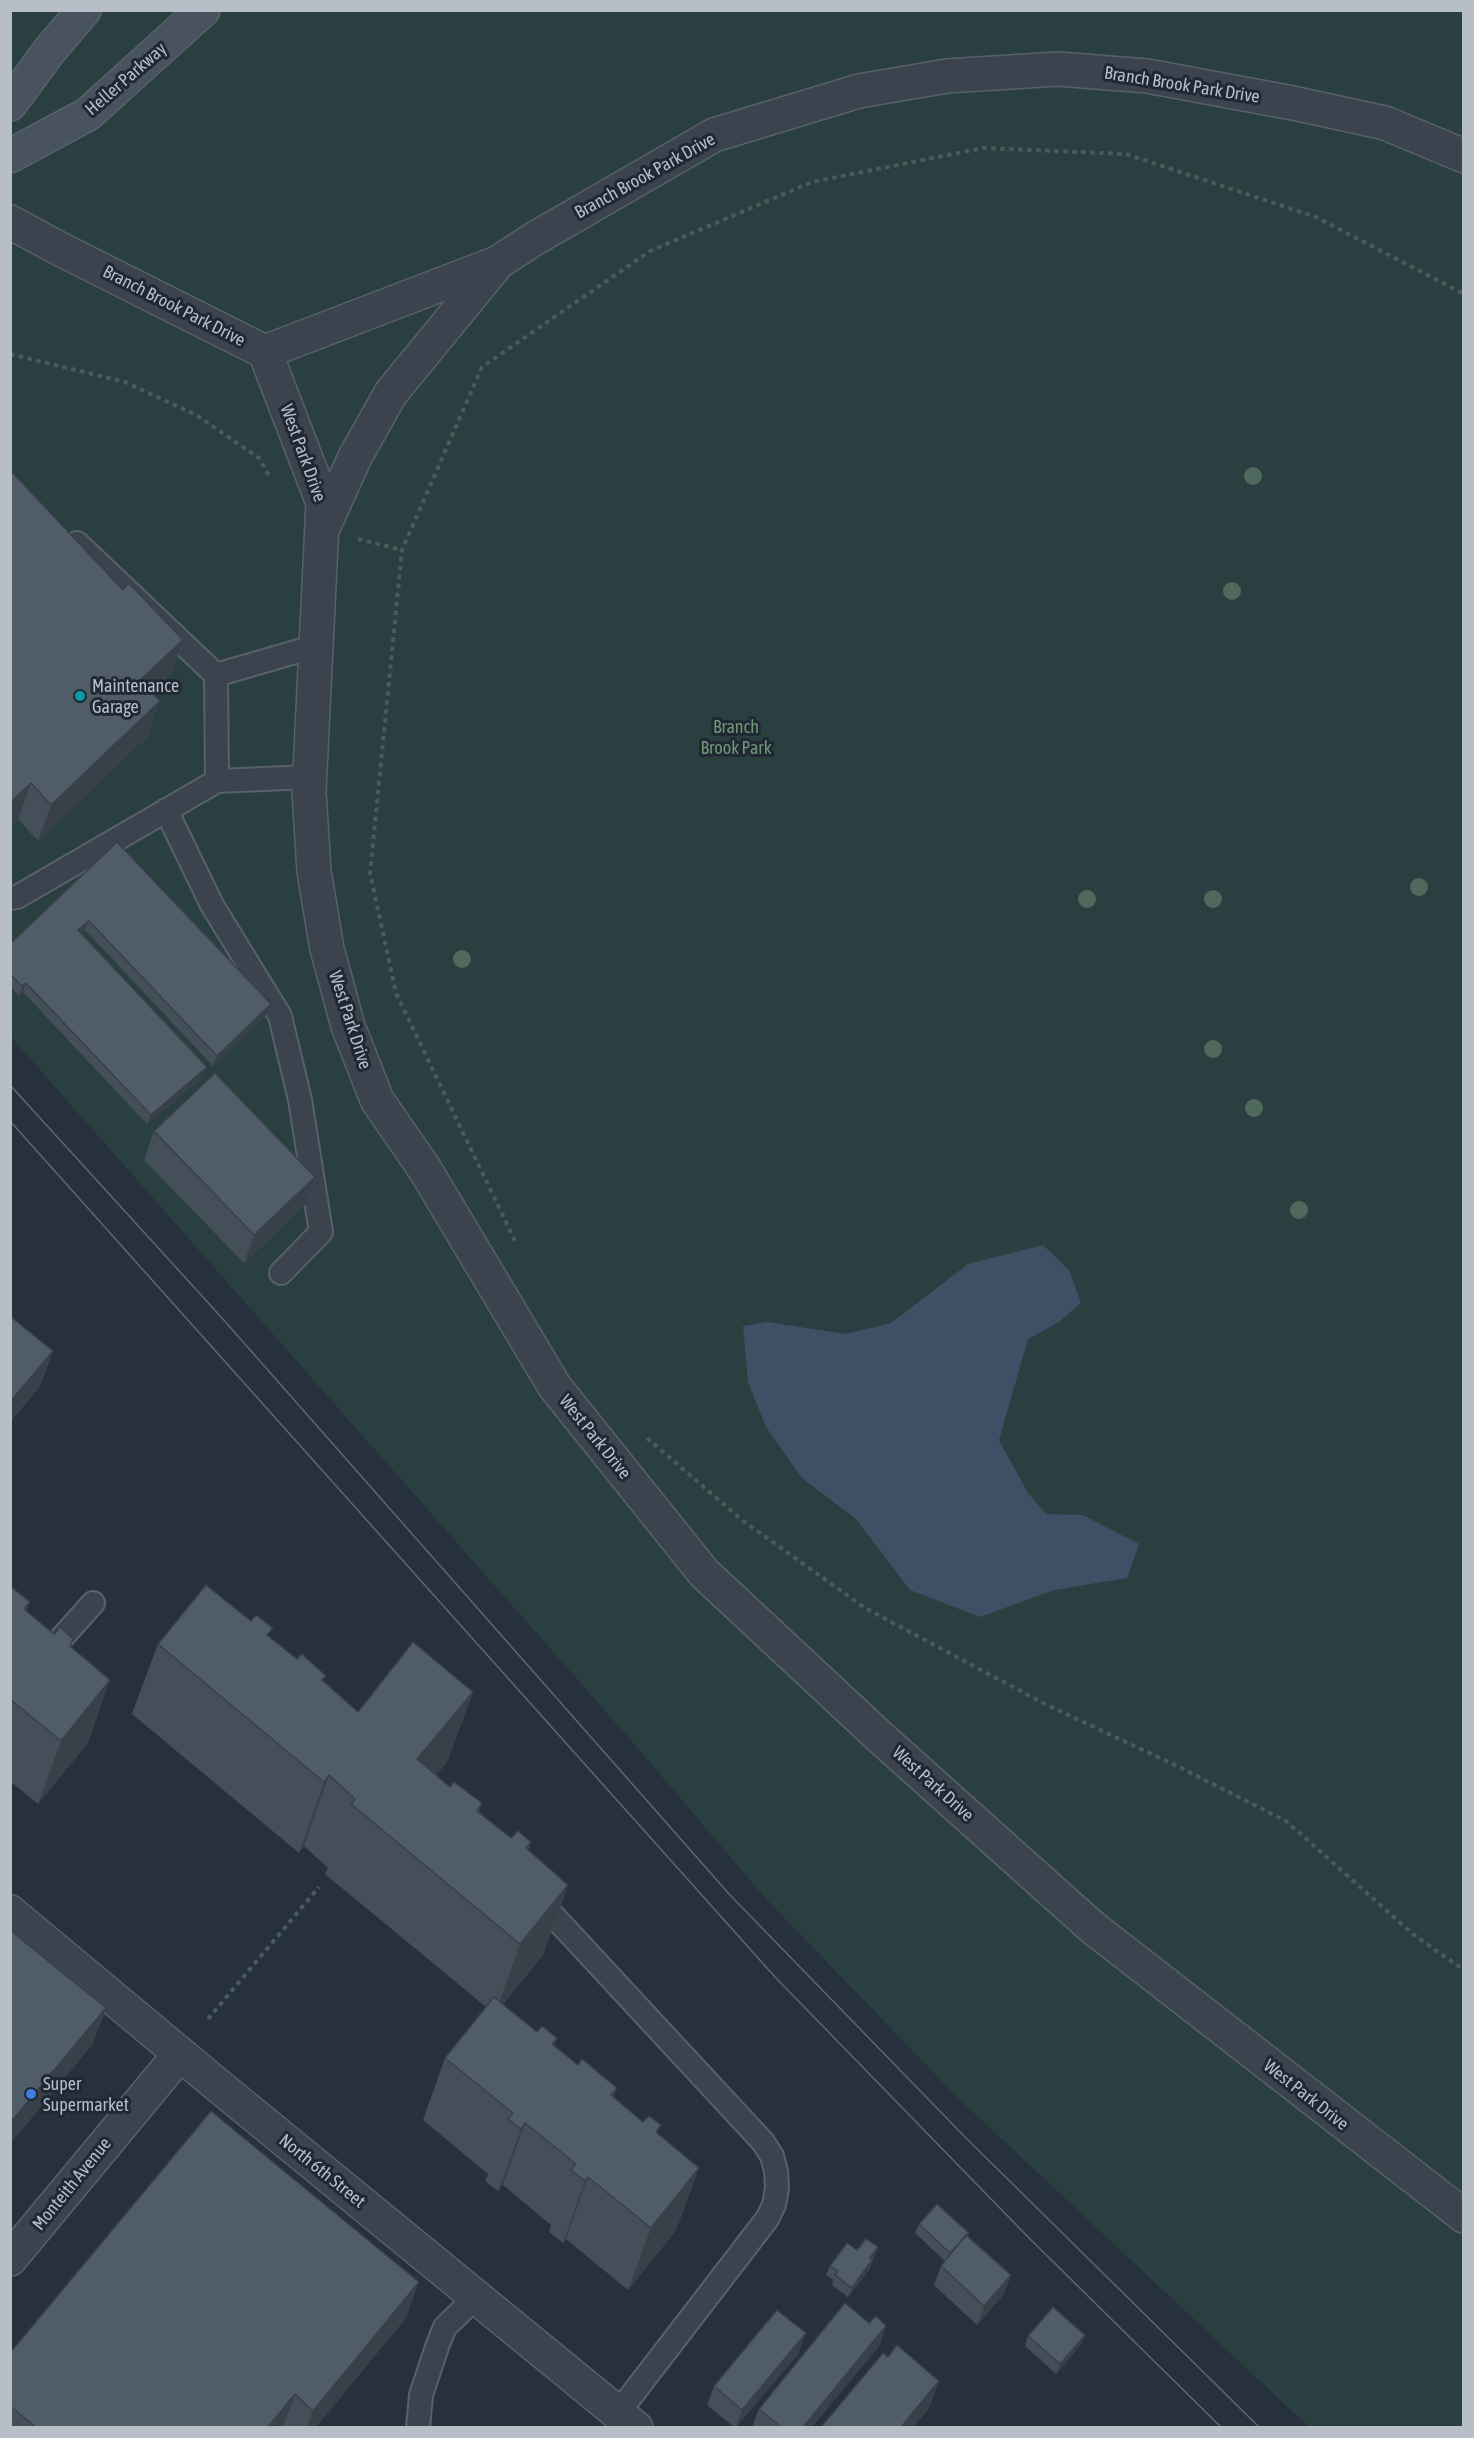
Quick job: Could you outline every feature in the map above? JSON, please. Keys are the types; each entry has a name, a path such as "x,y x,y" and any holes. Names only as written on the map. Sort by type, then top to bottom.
{"main road":[{"path":"10,104 50,50 84,10"},
{"name":"Heller Parkway","path":"10,156 88,114 203,10"}],"street":[{"name":"Branch Brook Park Drive","path":"10,222 265,352 497,263 534,238 714,135 859,91 946,76 1058,69 1147,76 1385,123 1462,154"},
{"path":"322,530 355,457 391,393 497,263"},
{"name":"West Park Drive","path":"265,352 323,503 310,777 314,871 327,949 348,1026 377,1100 424,1168 555,1387 704,1573 881,1738 1092,1927 1464,2216"},
{"name":"North 6th Street","path":"10,1912 627,2420"},
{"name":"Monteith Avenue","path":"10,2259 180,2054"}],"lane":[{"path":"62,529 216,675 217,781"},
{"path":"216,675 316,646"},
{"path":"10,898 17,897 217,781 310,777"},
{"path":"166,810 212,905 280,1016 300,1100 321,1232 281,1273"},
{"path":"10,1643 22,1654 59,1641 93,1603"},
{"path":"519,1879 763,2142 772,2156 776,2171 777,2188 774,2205 767,2219 627,2420"},
{"path":"418,2427 421,2395 438,2344 446,2327 476,2297"}],"path":[{"path":"515,1242 396,993 370,873 402,550 482,367 650,251 812,182 983,148 1126,154 1316,217 1464,294"},
{"path":"10,354 125,382 196,415 260,458 275,486"},
{"path":"644,1436 742,1520 866,1608 1043,1703 1179,1767 1286,1821 1414,1935 1464,1970"},
{"path":"208,2019 319,1887"}],"green space":[{"name":"Branch Brook Park","path":"10,11 1463,11 1463,2427 1309,2427 959,2099 767,1900 629,1738 11,1037"}],"water":[{"path":"1043,1245 1069,1270 1081,1303 1059,1322 1028,1339 999,1440 1028,1493 1046,1514 1083,1515 1139,1544 1127,1578 1054,1590 980,1617 910,1590 856,1519 802,1478 766,1427 748,1382 743,1326 767,1322 846,1334 891,1323 968,1264"}],"building":[{"name":"Maintenance Garage","path":"10,470 123,590 129,583 183,640 140,680 160,701 51,805 31,783 10,803"},
{"path":"117,842 271,1004 217,1056 89,921 78,930 207,1067 151,1115 26,983 22,986 10,974 10,944"},
{"path":"215,1073 315,1177 254,1235 154,1131"},
{"path":"10,1316 53,1351 10,1402"},
{"path":"206,1585 251,1621 256,1615 273,1628 267,1635 297,1659 302,1654 326,1676 322,1680 358,1712 413,1642 473,1692 417,1759 450,1787 454,1782 482,1803 477,1811 511,1838 518,1831 531,1842 526,1848 568,1885 520,1944 351,1804 355,1799 329,1775 324,1782 158,1644"},
{"path":"10,1586 30,1602 24,1609 54,1634 60,1627 73,1639 70,1646 110,1680 61,1741 10,1699"},
{"path":"10,1930 106,2008 10,2123"},
{"path":"494,1997 537,2032 542,2026 557,2038 552,2044 578,2065 582,2059 617,2088 611,2095 643,2122 649,2116 661,2125 656,2132 699,2168 651,2228 588,2177 585,2181 571,2170 576,2164 525,2123 521,2129 508,2119 513,2113 445,2058"},
{"path":"211,2111 419,2282 313,2411 295,2394 268,2427 36,2427 10,2406 10,2353"},
{"path":"937,2204 969,2233 950,2253 919,2224"},
{"path":"966,2235 1011,2275 984,2306 941,2266"},
{"path":"866,2239 878,2247 870,2258 872,2260 852,2288 835,2275 838,2271 830,2266 847,2243 857,2250"},
{"path":"845,2303 869,2323 876,2316 886,2326 803,2427 781,2427 759,2409"},
{"path":"1053,2307 1085,2335 1060,2364 1028,2336"},
{"path":"777,2310 806,2333 742,2410 714,2386"},
{"path":"897,2345 939,2381 901,2427 821,2427 883,2353 888,2357"}],"tram line":[{"path":"10,1085 222,1318 730,1895 965,2137 1260,2428"},
{"path":"10,1121 775,1977 1029,2238 1222,2428"}],"place":[{"name":"Maintenance Garage","path":"80,696"},
{"name":"Super Supermarket","path":"31,2094"}]}
